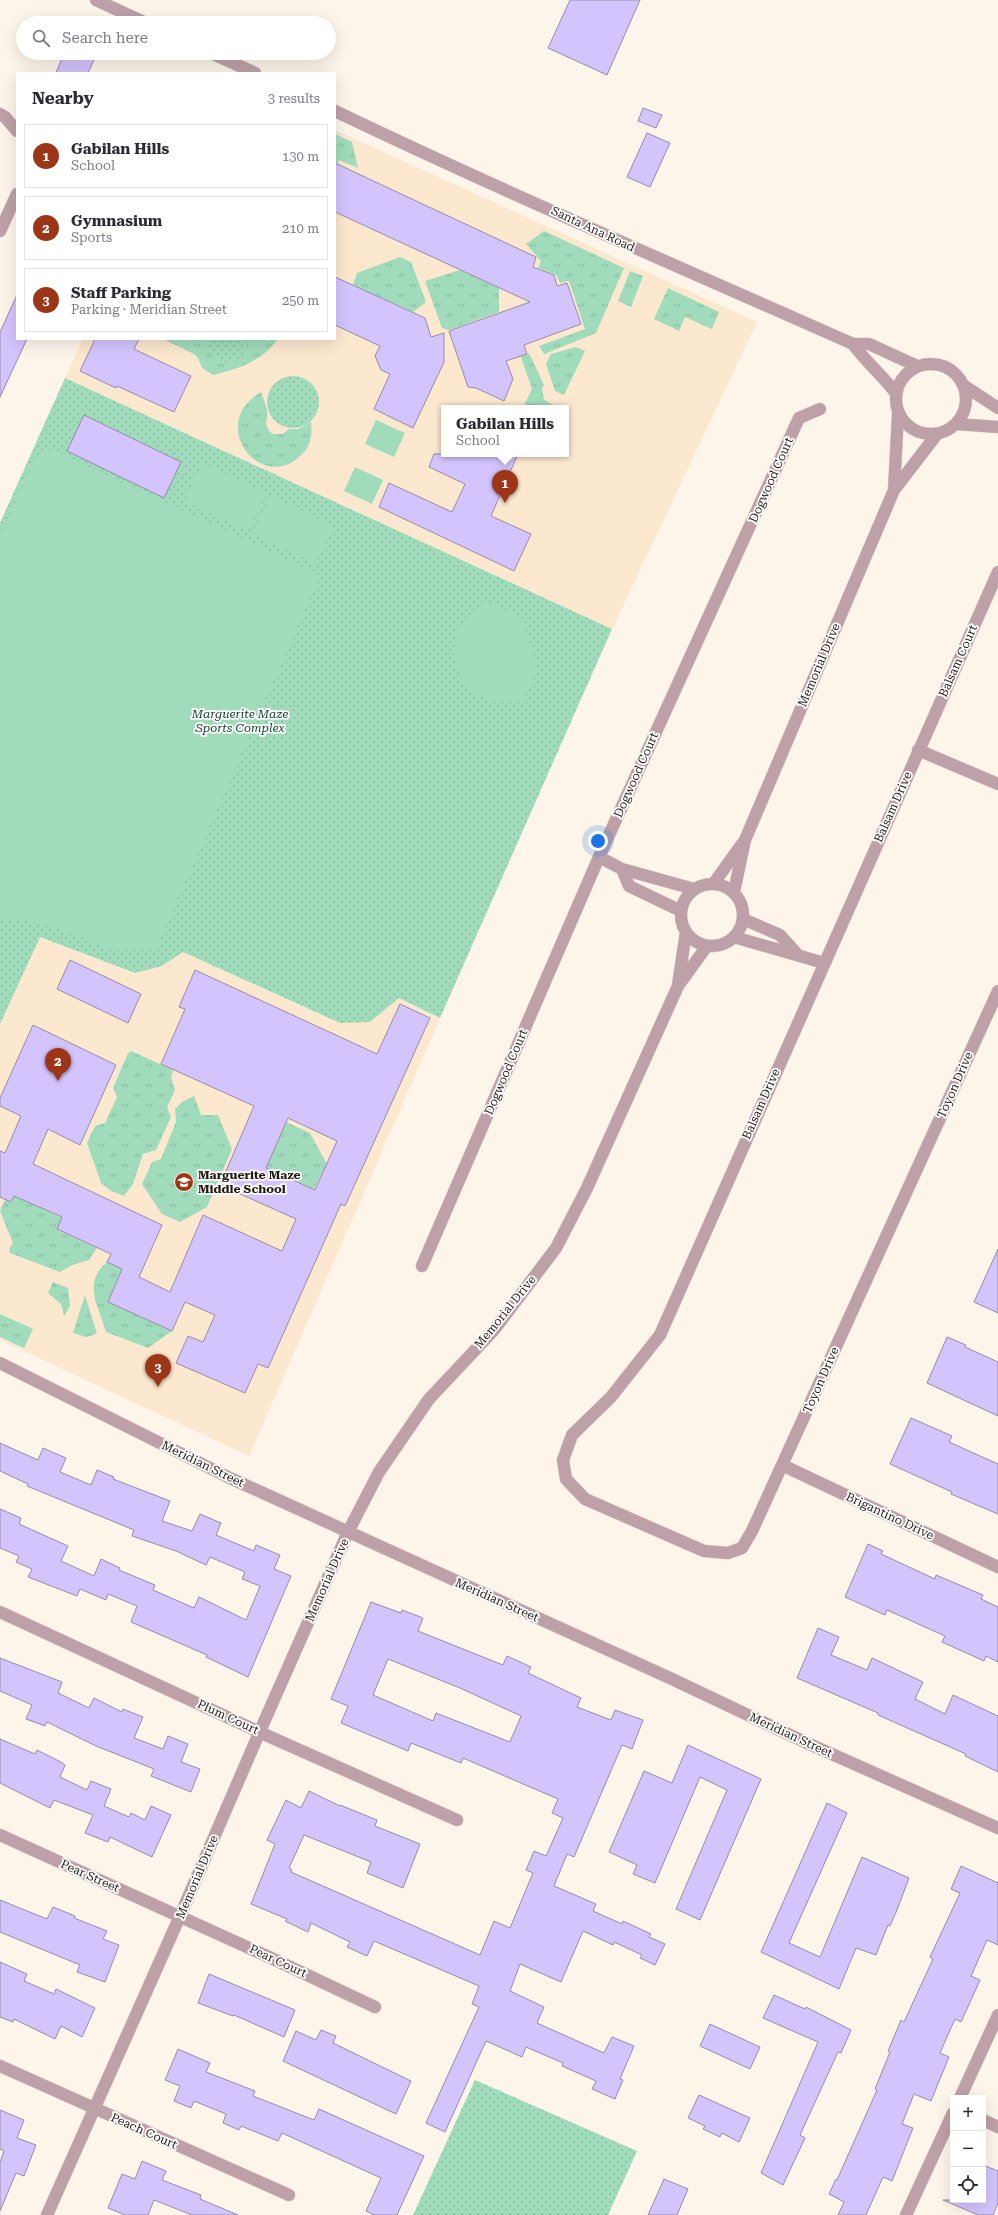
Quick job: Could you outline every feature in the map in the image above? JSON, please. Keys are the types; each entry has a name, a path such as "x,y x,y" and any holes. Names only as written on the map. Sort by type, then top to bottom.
{"street":[{"path":"96,0 131,16"},
{"path":"226,60 253,72"},
{"name":"Santa Ana Road","path":"336,111 665,263 732,289 853,344 869,344 917,366 929,364 941,365 952,371 963,386 998,408"},
{"path":"0,114 5,117 16,130"},
{"path":"0,231 16,196"},
{"name":"Santa Ana Road","path":"853,344 866,362 879,372 896,392"},
{"path":"894,490 898,414 895,403 896,392 900,381 907,372 917,366"},
{"path":"898,414 905,424 914,431 925,434 936,434 947,431 956,424 963,414 966,403 963,386"},
{"name":"Dogwood Court","path":"422,1266 599,857 799,418 820,409"},
{"path":"956,424 998,427"},
{"path":"894,490 936,434"},
{"name":"Memorial Drive","path":"745,840 894,490"},
{"name":"Balsam Court","path":"918,750 998,572"},
{"path":"918,750 998,784"},
{"name":"Balsam Drive","path":"572,1435 611,1397 660,1335 918,750"},
{"path":"714,883 745,840"},
{"path":"734,892 745,840"},
{"path":"599,857 622,869 694,889"},
{"path":"622,869 629,886 681,911"},
{"path":"714,883 725,886 734,892 743,909 743,919 740,928 727,942 707,946 698,943 686,932 680,917 686,896 703,884 714,883"},
{"path":"743,919 780,936 799,956"},
{"path":"678,986 686,932"},
{"path":"734,936 824,963"},
{"path":"678,986 707,946"},
{"name":"Memorial Drive","path":"47,2215 348,1532 379,1472 429,1399 494,1330 556,1248 587,1188 678,986"},
{"name":"Toyon Drive","path":"572,1435 562,1460 566,1479 585,1499 704,1551 728,1553 742,1548 752,1531 998,991"},
{"name":"Meridian Street","path":"0,1363 210,1468 672,1679 807,1743 998,1828"},
{"name":"Brigantino Drive","path":"782,1465 998,1566"},
{"name":"Plum Court","path":"0,1612 457,1820"},
{"name":"Pear Street","path":"0,1835 180,1916"},
{"name":"Pear Court","path":"180,1916 375,2007"},
{"path":"961,2095 998,2015"},
{"name":"Peach Court","path":"0,2066 93,2109 289,2195"},
{"path":"906,2215 950,2120"},
{"path":"986,2121 998,2127"}],"shaded area":[{"path":"336,130 757,322 612,629 65,378 83,340 336,340"},
{"name":"Marguerite Maze Middle School","path":"39,937 135,973 162,966 183,952 340,1023 370,1022 399,998 440,1018 249,1456 0,1340 0,1024"}],"green space":[{"path":"336,134 352,142 358,168 339,160 336,167"},
{"path":"544,231 624,268 596,333 544,354 539,346 585,329 569,281 560,283 556,275 538,268 541,261 526,244"},
{"path":"400,257 411,262 426,302 413,312 353,285 357,273"},
{"path":"460,270 499,288 499,312 449,330 442,328 425,281"},
{"path":"630,271 643,276 631,307 618,301"},
{"path":"668,288 719,312 712,329 685,317 679,331 654,319"},
{"path":"165,340 277,340 264,354 248,364 213,375 202,368 198,358 194,354"},
{"path":"208,340 246,340 246,349 242,356 235,361 226,363 218,360 212,355"},
{"path":"576,347 585,351 564,395 555,391 546,364 551,354"},
{"path":"529,353 544,385 542,388 544,400 553,405 524,405 532,389 521,357"},
{"path":"293,376 303,378 311,384 317,392 319,402 317,412 311,420 303,426 293,428 283,426 275,420 269,412 267,402 269,392 275,384 283,378"},
{"name":"Marguerite Maze Sports Complex","path":"65,378 612,629 440,1018 399,998 370,1022 340,1023 183,952 162,966 135,973 40,937 0,1024 0,523"},
{"path":"261,392 267,411 266,424 272,434 283,434 289,429 298,429 311,422 312,432 306,450 299,457 284,466 269,466 256,461 245,450 239,436 238,421 245,406"},
{"path":"376,420 405,433 394,457 365,444"},
{"path":"56,451 320,575 156,948 115,950 51,926 20,919 0,920 0,538 33,463 42,454"},
{"path":"203,463 265,493 247,531 185,501"},
{"path":"355,467 383,480 372,504 344,491"},
{"path":"271,496 333,525 315,563 253,534"},
{"path":"487,602 522,618 537,668 523,699 500,701 481,696 466,684 457,669 454,651 457,633 468,616"},
{"path":"131,1051 173,1070 171,1078 175,1090 167,1107 171,1117 156,1150 143,1154 133,1184 124,1196 111,1191 101,1183 87,1143 95,1126 105,1123 117,1097 113,1088 128,1053"},
{"path":"194,1096 201,1115 218,1115 232,1149 207,1207 180,1222 162,1214 142,1184 152,1162 161,1159 176,1122 175,1109 182,1102"},
{"path":"286,1122 310,1133 327,1164 314,1189 266,1168"},
{"path":"14,1195 62,1218 57,1230 97,1248 89,1260 72,1265 60,1272 10,1253 9,1249 13,1243 0,1211 5,1200 11,1202"},
{"path":"107,1262 122,1269 108,1302 172,1331 148,1348 106,1332 96,1304 94,1286 95,1278 99,1270"},
{"path":"53,1282 68,1288 70,1306 64,1316 61,1304 48,1293"},
{"path":"85,1295 97,1334 86,1337 73,1333"},
{"path":"0,1314 33,1329 24,1348 0,1337"},
{"path":"475,2080 637,2151 608,2215 413,2215"}],"building":[{"path":"570,0 640,0 607,75 548,48"},
{"path":"61,60 94,60 88,72 56,72"},
{"path":"643,108 662,115 656,128 638,121"},
{"path":"647,133 670,143 650,187 627,177"},
{"path":"336,163 536,257 533,267 554,275 557,286 567,283 581,324 524,345 527,354 506,361 513,379 504,401 476,388 468,387 449,331 530,302 336,212"},
{"path":"336,277 425,318 431,337 444,333 444,362 413,428 374,409 390,374 381,370 375,356 380,346 336,325"},
{"path":"16,297 16,340 27,340 0,397 0,332"},
{"path":"95,340 138,340 134,349 191,376 174,412 80,371"},
{"path":"84,415 181,462 164,498 67,451"},
{"path":"434,454 441,454 441,457 517,457 491,516 531,534 514,571 379,507 389,483 452,512 465,484 429,467"},
{"path":"70,960 141,994 128,1023 57,989"},
{"path":"195,970 377,1054 400,1004 430,1018 345,1206 341,1204 268,1368 258,1364 245,1393 176,1363 188,1336 203,1342 215,1315 185,1302 172,1331 108,1302 122,1269 107,1262 111,1254 57,1229 62,1217 14,1196 11,1202 0,1197 0,1151 5,1153 21,1116 0,1106 0,1098 33,1025 116,1065 80,1145 48,1129 33,1164 162,1225 139,1277 170,1292 203,1215 282,1251 296,1219 220,1185 254,1106 161,1064 185,1009 179,1007","holes":["288,1118 337,1141 315,1190 266,1168"]},
{"path":"998,1249 998,1313 974,1302"},
{"path":"947,1337 998,1362 998,1416 927,1383"},
{"path":"911,1418 952,1436 949,1442 998,1464 998,1514 951,1494 952,1492 890,1464"},
{"path":"0,1443 38,1460 43,1448 66,1458 60,1472 91,1485 97,1470 114,1477 113,1479 170,1501 162,1521 192,1531 200,1514 221,1523 216,1535 254,1551 256,1545 280,1555 274,1569 291,1576 248,1677 206,1657 207,1655 131,1622 137,1606 108,1594 106,1600 80,1589 77,1596 28,1577 32,1569 16,1562 19,1556 0,1548 0,1509 21,1518 19,1524 68,1546 61,1561 94,1576 101,1559 120,1568 119,1570 155,1585 153,1590 194,1608 199,1597 246,1620 260,1586 242,1579 245,1572 210,1557 206,1565 176,1551 132,1536 134,1530 27,1486 28,1484 0,1471"},
{"path":"868,1544 883,1551 881,1554 935,1579 936,1575 983,1595 981,1599 998,1607 998,1662 986,1656 984,1661 942,1642 945,1636 887,1610 885,1615 845,1597"},
{"path":"371,1602 401,1613 402,1610 423,1618 418,1631 503,1665 507,1656 531,1667 528,1673 581,1698 577,1707 611,1720 615,1710 643,1720 632,1749 622,1745 574,1857 567,1854 554,1886 596,1904 593,1911 622,1924 623,1921 651,1934 649,1937 665,1944 655,1965 640,1958 642,1955 614,1942 613,1945 583,1931 561,1982 520,1964 510,1991 544,2007 537,2023 604,2053 612,2037 634,2046 620,2079 623,2080 615,2099 592,2089 596,2081 562,2066 563,2063 526,2047 522,2057 486,2041 445,2132 426,2123 479,2007 472,2004 479,1986 374,1941 367,1956 347,1947 350,1942 311,1923 308,1932 285,1921 287,1919 251,1904 275,1844 267,1840 286,1800 301,1808 309,1791 340,1806 377,1820 375,1826 420,1844 403,1888 367,1873 371,1862 304,1835 289,1868 292,1870 291,1872 480,1955 494,1921 510,1928 533,1873 526,1870 534,1851 546,1856 563,1818 552,1813 558,1799 463,1758 461,1763 411,1743 408,1751 341,1723 348,1706 331,1699","holes":["388,1659 460,1688 521,1716 510,1742 436,1713 433,1721 373,1695"]},
{"path":"818,1628 839,1637 831,1655 867,1670 872,1658 923,1682 915,1699 945,1714 953,1695 998,1716 998,1772 965,1756 966,1754 878,1715 878,1713 797,1678"},
{"path":"0,1658 62,1682 58,1693 89,1708 94,1698 122,1712 123,1709 143,1717 134,1738 163,1749 168,1736 188,1744 181,1762 200,1769 191,1792 151,1776 154,1769 96,1746 47,1722 45,1726 26,1719 32,1705 0,1691"},
{"path":"0,1739 35,1754 37,1750 61,1762 65,1765 60,1777 87,1790 91,1781 111,1789 104,1806 129,1817 131,1813 145,1820 151,1806 171,1815 152,1857 110,1837 108,1842 85,1833 93,1815 54,1800 50,1808 0,1783"},
{"path":"688,1745 761,1779 700,1920 676,1909 727,1790 700,1777 655,1883 633,1874 637,1865 609,1852 644,1771 672,1783"},
{"path":"827,1803 847,1813 789,1943 820,1957 862,1857 909,1878 897,1910 890,1926 888,1925 876,1955 856,1948 839,1989 761,1952"},
{"path":"961,1866 998,1883 998,1945 987,1940 971,1976 980,1980 961,2022 955,2019 940,2053 949,2057 931,2101 914,2094 902,2124 913,2128 892,2181 883,2177 866,2215 838,2215 844,2202 829,2194 836,2179 837,2180 877,2090 875,2089 890,2052 888,2051 901,2020 904,2022 933,1959 930,1957 960,1893 951,1889"},
{"path":"0,1900 47,1919 53,1907 75,1916 74,1918 107,1931 103,1939 119,1945 105,1982 77,1972 80,1965 0,1932"},
{"path":"0,1962 27,1974 24,1981 54,1994 56,1989 95,2008 82,2037 61,2026 55,2039 14,2019 13,2022 0,2017"},
{"path":"209,1974 295,2010 284,2037 234,2015 233,2016 198,2003"},
{"path":"774,1995 805,2009 806,2007 851,2030 841,2053 838,2052 800,2135 805,2138 783,2185 761,2173 818,2042 763,2018"},
{"path":"710,2024 760,2047 750,2069 700,2046"},
{"path":"321,2030 336,2036 333,2043 411,2081 396,2114 283,2061 296,2031 316,2040"},
{"path":"178,2049 210,2063 206,2072 255,2091 253,2096 314,2120 319,2109 424,2156 397,2215 374,2215 366,2211 381,2178 282,2133 278,2141 241,2126 239,2130 223,2123 226,2114 194,2101 191,2108 174,2101 180,2086 165,2080"},
{"path":"699,2095 750,2118 739,2142 722,2133 720,2137 703,2129 705,2126 688,2118"},
{"path":"0,2110 24,2120 17,2138 36,2145 24,2176 16,2173 0,2211 0,2162 4,2151 0,2149"},
{"path":"142,2161 166,2171 162,2180 201,2195 200,2199 238,2215 192,2215 154,2200 148,2215 125,2215 108,2208 122,2174 135,2179"},
{"path":"986,2166 998,2171 998,2203 993,2215 978,2215 950,2203 986,2203"},
{"path":"664,2179 688,2189 677,2215 648,2215"},
{"path":"943,2200 950,2200 950,2203"}],"place":[{"name":"Gabilan Hills","path":"505,503"},
{"name":"Gymnasium","path":"58,1081"},
{"name":"Marguerite Maze Middle School","path":"184,1182"},
{"name":"Staff Parking","path":"158,1387"}]}
